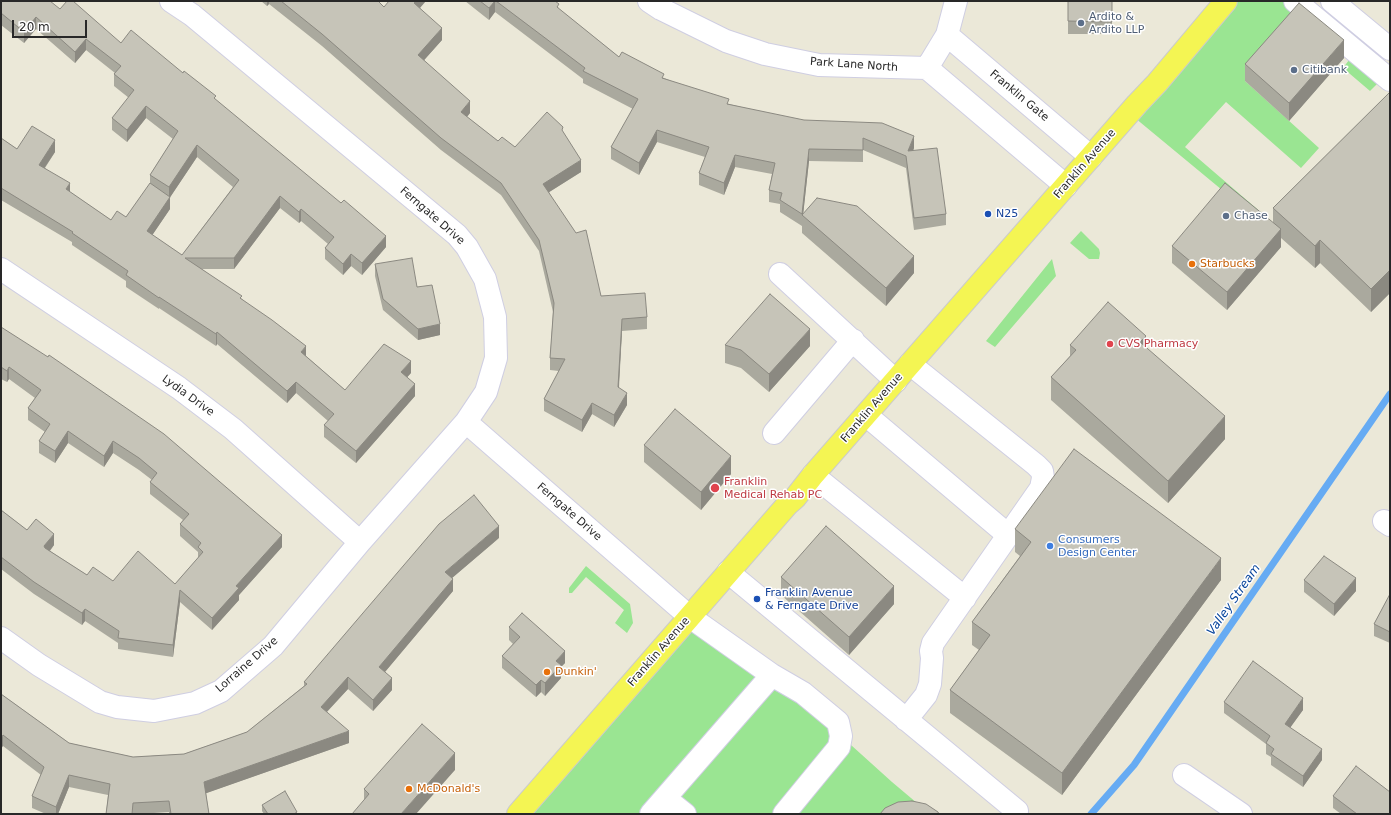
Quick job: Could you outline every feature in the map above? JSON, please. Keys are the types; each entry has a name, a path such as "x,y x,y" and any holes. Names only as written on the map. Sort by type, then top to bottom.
{"main road":[{"name":"Franklin Avenue","path":"518,814 1157,83 1226,1"}],"street":[{"name":"Ferngate Drive","path":"170,1 192,15 457,235 467,247 485,279 495,317 497,336 496,358 486,392 466,422 690,617 802,693 838,722 841,736 839,747 784,814"},
{"name":"Park Lane North","path":"649,1 661,9 726,41 765,54 819,65 927,68"},
{"path":"956,1 947,35 927,68 1066,186"},
{"path":"1295,1 1390,80"},
{"path":"1332,1 1390,49"},
{"name":"Franklin Gate","path":"947,35 1091,157"},
{"name":"Lydia Drive","path":"1,269 179,388 233,429 360,542"},
{"path":"780,274 896,381"},
{"path":"774,433 853,340"},
{"path":"906,720 926,695 930,684 932,658 931,651 934,643 1041,488 1043,478 1042,471 910,364"},
{"path":"866,416 1008,535"},
{"name":"Lorraine Drive","path":"1,638 39,665 100,702 117,707 154,711 195,703 221,691 273,646 360,542 466,422"},
{"path":"813,475 965,598"},
{"path":"728,572 1017,811"},
{"path":"655,810 772,674"},
{"path":"1184,775 1240,814"},
{"path":"655,810 685,814"}],"green space":[{"path":"1225,1 1295,1 1305,10 1245,81 1319,148 1301,168 1226,102 1185,147 1271,221 1271,226 1268,228 1129,113"},
{"path":"1352,56 1378,83 1370,91 1343,68"},
{"path":"1081,231 1099,249 1099,259 1089,259 1070,243"},
{"path":"1052,259 1056,276 995,347 986,341"},
{"path":"586,566 630,604 633,623 627,633 615,623 624,610 586,577 572,593 569,593 569,588"},
{"path":"698,607 892,782 930,814 518,814"}],"building":[{"path":"1,1 50,1 60,9 67,1 73,1 121,43 131,30 183,73 184,71 216,96 214,98 341,203 344,200 386,236 362,263 351,254 343,264 325,248 334,237 301,209 299,212 280,196 234,258 185,258 242,296 240,298 306,346 301,352 345,390 384,344 411,361 401,372 415,384 356,451 324,425 334,414 296,382 287,391 217,332 216,334 159,298 126,275 128,271 72,233 73,232 1,188 1,138 17,149 32,126 55,140 39,165 70,183 66,189 111,220 117,211 126,217 150,183 170,197 147,231 182,255 239,180 197,145 169,187 150,175 178,131 146,106 127,130 112,118 134,90 114,74 121,66 86,39 75,52 36,17 24,32 1,13"},
{"path":"281,1 378,1 384,7 389,1 416,1 414,3 442,28 418,55 470,101 461,112 498,141 502,137 515,147 547,112 563,127 562,130 581,160 543,184 576,233 586,230 601,296 645,293 647,317 622,319 618,387 627,393 614,415 592,403 582,420 544,399 565,359 550,358 554,303 539,240 501,183 441,138 322,34"},
{"path":"480,1 495,1 489,8"},
{"path":"496,1 555,1 559,4 557,7 619,57 622,52 664,74 662,78 729,99 727,104 804,120 882,123 914,136 908,151 937,148 946,214 914,218 906,156 863,138 863,150 809,149 802,214 780,200 782,193 769,190 775,163 735,155 724,183 699,173 709,147 657,130 639,163 611,147 638,99 583,71 585,68"},
{"path":"1068,1 1112,1 1112,22 1068,21"},
{"name":"Citibank","path":"1299,3 1344,40 1289,103 1245,64"},
{"path":"1390,92 1390,270 1371,289 1320,240 1315,246 1273,208"},
{"path":"1225,183 1281,229 1227,292 1172,246"},
{"path":"817,198 857,206 914,256 886,288 802,215"},
{"path":"412,258 417,287 432,285 440,324 418,329 383,299 375,264"},
{"path":"770,294 810,329 769,374 741,350 725,345"},
{"path":"1108,302 1146,336 1140,342 1225,416 1168,481 1051,377 1076,350 1070,345"},
{"path":"1,327 48,357 49,355 164,434 282,535 236,586 239,588 212,618 180,590 173,645 118,638 119,631 85,609 82,613 34,582 1,557 1,510 27,530 36,519 54,534 44,546 45,548 87,575 93,567 113,581 138,551 175,584 203,552 198,547 201,543 180,524 189,514 150,482 157,473 139,458 113,441 104,456 68,431 55,451 39,441 50,424 28,408 41,390 9,367 7,371 1,367"},
{"path":"675,409 731,456 701,492 644,445"},
{"path":"1074,449 1221,558 1062,773 950,690 990,635 972,622 1031,542 1015,529"},
{"path":"474,495 499,526 445,572 453,579 379,667 392,678 373,700 348,677 321,707 349,731 204,782 209,814 171,814 169,801 133,803 132,814 106,814 110,784 69,775 56,807 32,796 44,767 3,735 1,738 1,694 69,743 133,757 184,754 247,732 307,684 304,682 439,524"},
{"path":"826,526 894,586 849,637 781,577"},
{"path":"1324,556 1356,578 1334,604 1304,580"},
{"path":"1390,594 1390,632 1374,624"},
{"path":"522,613 565,651 556,661 561,665 545,683 541,680 536,685 502,656 520,637 509,627"},
{"path":"1253,661 1303,698 1285,724 1322,749 1303,776 1271,754 1274,749 1266,743 1270,736 1224,702"},
{"name":"McDonald's","path":"422,724 455,753 401,814 352,814 369,794 364,789"},
{"path":"1356,766 1390,792 1390,814 1357,814 1333,796"},
{"path":"285,791 297,812 294,814 268,814 262,805"},
{"path":"912,801 926,804 939,814 880,814 885,808 898,802"}],"waterway":[{"name":"Valley Stream","path":"1091,814 1134,765 1390,394"}],"place":[{"name":"Ardito & Ardito LLP","path":"1081,23"},
{"name":"Citibank","path":"1294,70"},
{"name":"N25","path":"988,214"},
{"name":"Chase","path":"1226,216"},
{"name":"Starbucks","path":"1192,264"},
{"name":"CVS Pharmacy","path":"1110,344"},
{"name":"Franklin Medical Rehab PC","path":"715,488"},
{"name":"Consumers Design Center","path":"1050,546"},
{"name":"Franklin Avenue & Ferngate Drive","path":"757,599"},
{"name":"Dunkin'","path":"547,672"},
{"name":"McDonald's","path":"409,789"}]}
